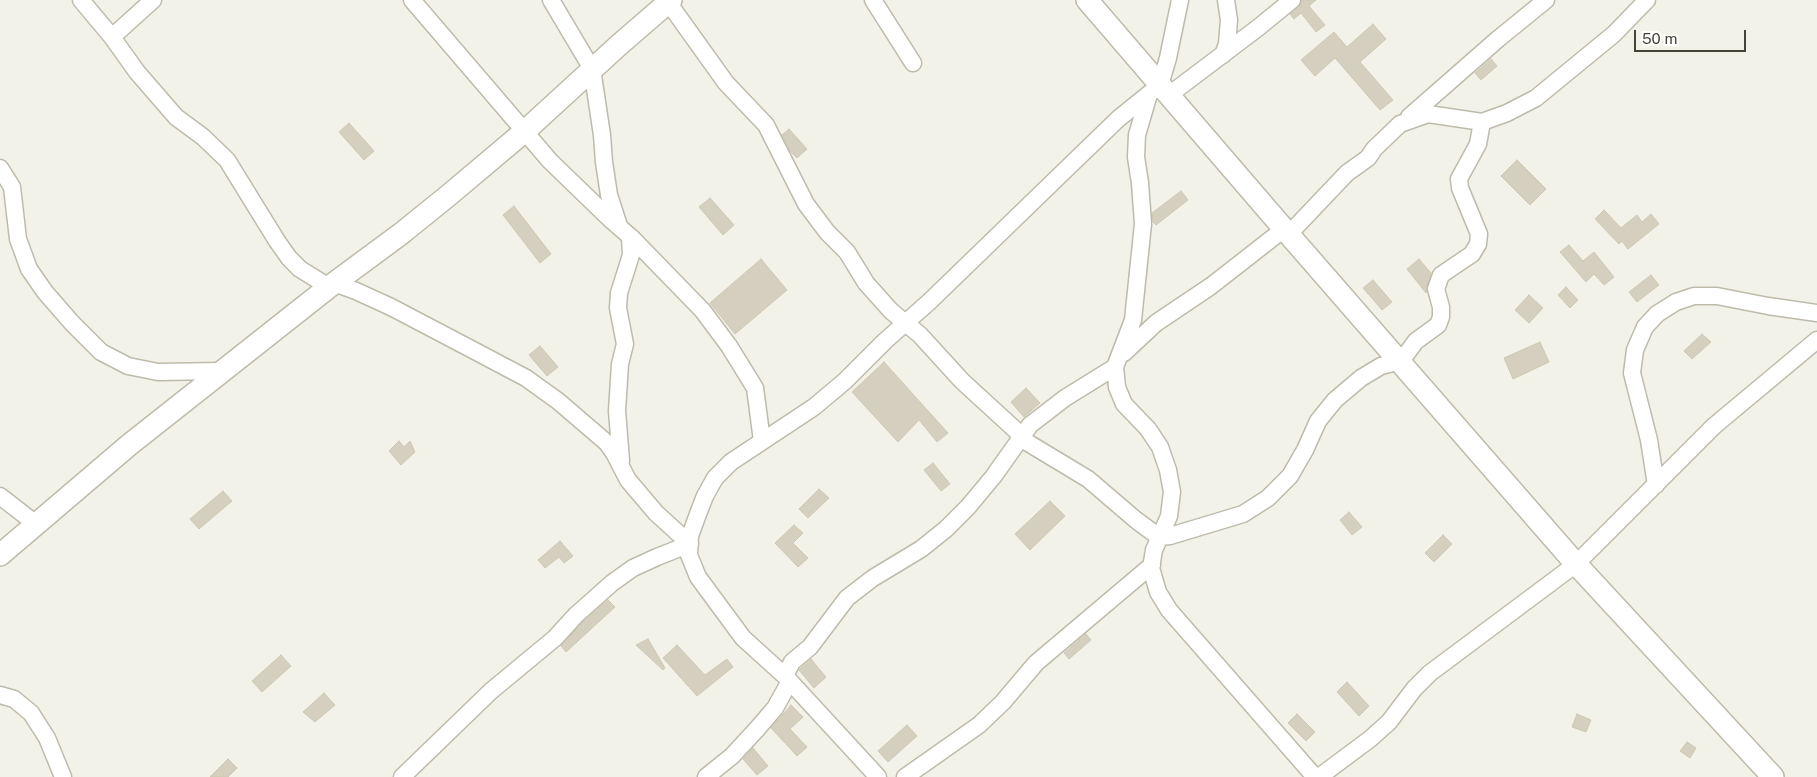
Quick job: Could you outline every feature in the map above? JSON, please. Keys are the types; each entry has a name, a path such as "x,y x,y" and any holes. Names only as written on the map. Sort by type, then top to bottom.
{"street":[{"path":"81,0 112,37 137,72 176,117 203,137 227,160 289,258 300,269 332,285 356,290 391,306 526,378 558,401 608,443 628,480 650,506 690,544"},
{"path":"112,37 153,0"},
{"path":"412,0 550,162 625,232 703,310 729,346 755,388 762,441"},
{"path":"551,0 592,69 609,195 625,232 631,255 619,293 618,308 625,344 620,364 617,411 622,468"},
{"path":"873,0 912,63"},
{"path":"1087,0 1159,91 1401,361 1576,564 1773,777"},
{"path":"1180,0 1159,91 1137,135 1136,157 1143,224 1133,320 1116,364 1117,387 1124,404 1148,429 1160,447 1168,470 1172,492 1169,516 1154,550 1152,565 1158,592 1169,610 1317,777 1389,722 1414,689 1430,674 1576,564 1714,426 1817,340"},
{"path":"1222,55 1227,44 1229,20 1226,0"},
{"path":"878,777 788,678 743,638 698,577 689,555 690,536 705,496 715,478 731,462 814,407 845,381 1118,119 1159,91 1222,55 1292,0"},
{"path":"706,777 732,756 775,708 788,678 792,662 810,647 847,598 873,578 921,549 946,529 994,477 1030,426 1065,398 1116,364 1136,340 1156,323 1286,232 1347,173 1368,158 1374,149 1400,124 1546,0"},
{"path":"1400,124 1428,114 1482,122 1507,114 1536,98 1614,34 1647,0"},
{"path":"0,555 129,445 332,285 402,233 525,131 670,1 726,83 766,125 806,204 827,232 847,252 866,283 905,324 920,335 962,381 1021,437 1088,479 1159,537 1170,536 1243,514 1268,498 1290,476 1305,450 1318,421 1335,400 1360,378 1381,366 1401,361 1416,341 1438,325 1441,317 1441,307 1436,289 1441,275 1472,254 1478,244 1479,234 1460,188 1459,179 1478,144 1482,122"},
{"path":"0,168 12,187 18,239 29,269 45,292 101,352 128,366 158,372 222,371"},
{"path":"1656,485 1649,440 1632,373 1635,350 1645,327 1657,314 1676,302 1694,296 1717,296 1817,313"},
{"path":"0,496 36,524"},
{"path":"402,777 491,691 555,638 576,615 612,583 634,568 690,544"},
{"path":"905,777 978,725 1004,702 1036,663 1152,565"},
{"path":"0,696 14,699 31,713 48,738 63,777"}],"building":[{"path":"1302,0 1316,0 1309,6 1325,25 1316,32 1301,13 1294,19 1290,14 1299,7"},
{"path":"1373,24 1386,39 1360,62 1393,100 1380,110 1335,58 1315,76 1301,60 1334,32 1347,47"},
{"path":"1491,59 1497,66 1481,80 1475,73"},
{"path":"349,123 374,151 364,160 339,132"},
{"path":"789,129 807,149 797,158 790,151 782,135"},
{"path":"1517,160 1546,189 1530,205 1501,176"},
{"path":"1181,191 1188,200 1156,225 1153,222 1152,213"},
{"path":"710,198 734,225 723,235 699,207"},
{"path":"514,206 551,254 540,263 503,215"},
{"path":"1604,210 1621,228 1637,215 1642,222 1651,214 1659,224 1628,249 1622,241 1619,244 1595,219"},
{"path":"1569,245 1583,261 1594,252 1614,277 1604,285 1594,274 1586,282 1560,252"},
{"path":"761,259 787,290 735,334 710,303"},
{"path":"1419,259 1431,273 1426,293 1407,269"},
{"path":"1651,275 1659,285 1637,302 1629,292"},
{"path":"1373,280 1392,302 1382,310 1363,288"},
{"path":"1566,287 1578,300 1570,308 1558,295"},
{"path":"1529,295 1543,308 1529,323 1515,310"},
{"path":"1702,334 1711,342 1692,359 1684,351"},
{"path":"1540,342 1549,362 1513,379 1504,358"},
{"path":"540,346 558,367 547,376 529,355"},
{"path":"884,362 948,433 937,442 919,420 898,442 852,392"},
{"path":"1026,388 1040,403 1024,417 1011,402"},
{"path":"399,441 404,447 410,441 415,452 401,465 389,451"},
{"path":"933,463 950,484 941,491 924,470"},
{"path":"819,489 829,498 808,518 799,509"},
{"path":"223,491 232,501 199,529 190,519"},
{"path":"1050,501 1065,516 1030,550 1015,534"},
{"path":"1349,512 1362,527 1352,535 1340,520"},
{"path":"794,525 803,533 793,543 808,558 798,567 775,543"},
{"path":"1443,535 1452,544 1434,562 1425,553"},
{"path":"560,541 573,556 564,563 559,557 545,568 538,560"},
{"path":"608,600 615,607 566,652 561,646 583,622"},
{"path":"1086,634 1091,640 1069,659 1064,653"},
{"path":"648,639 665,668 663,670 636,645"},
{"path":"677,645 705,675 727,659 733,667 697,696 663,658"},
{"path":"281,655 291,666 262,692 252,681"},
{"path":"811,659 826,677 814,688 799,670"},
{"path":"1347,682 1369,706 1359,716 1337,692"},
{"path":"324,693 335,705 315,722 303,712"},
{"path":"791,705 803,717 790,729 807,747 797,756 771,728"},
{"path":"1297,714 1315,732 1306,741 1288,723"},
{"path":"1577,714 1591,720 1586,732 1572,727"},
{"path":"907,725 917,736 888,762 878,751"},
{"path":"1687,742 1696,748 1690,758 1680,751"},
{"path":"753,748 768,766 757,775 743,759"},
{"path":"228,759 237,768 228,777 210,777"}]}
